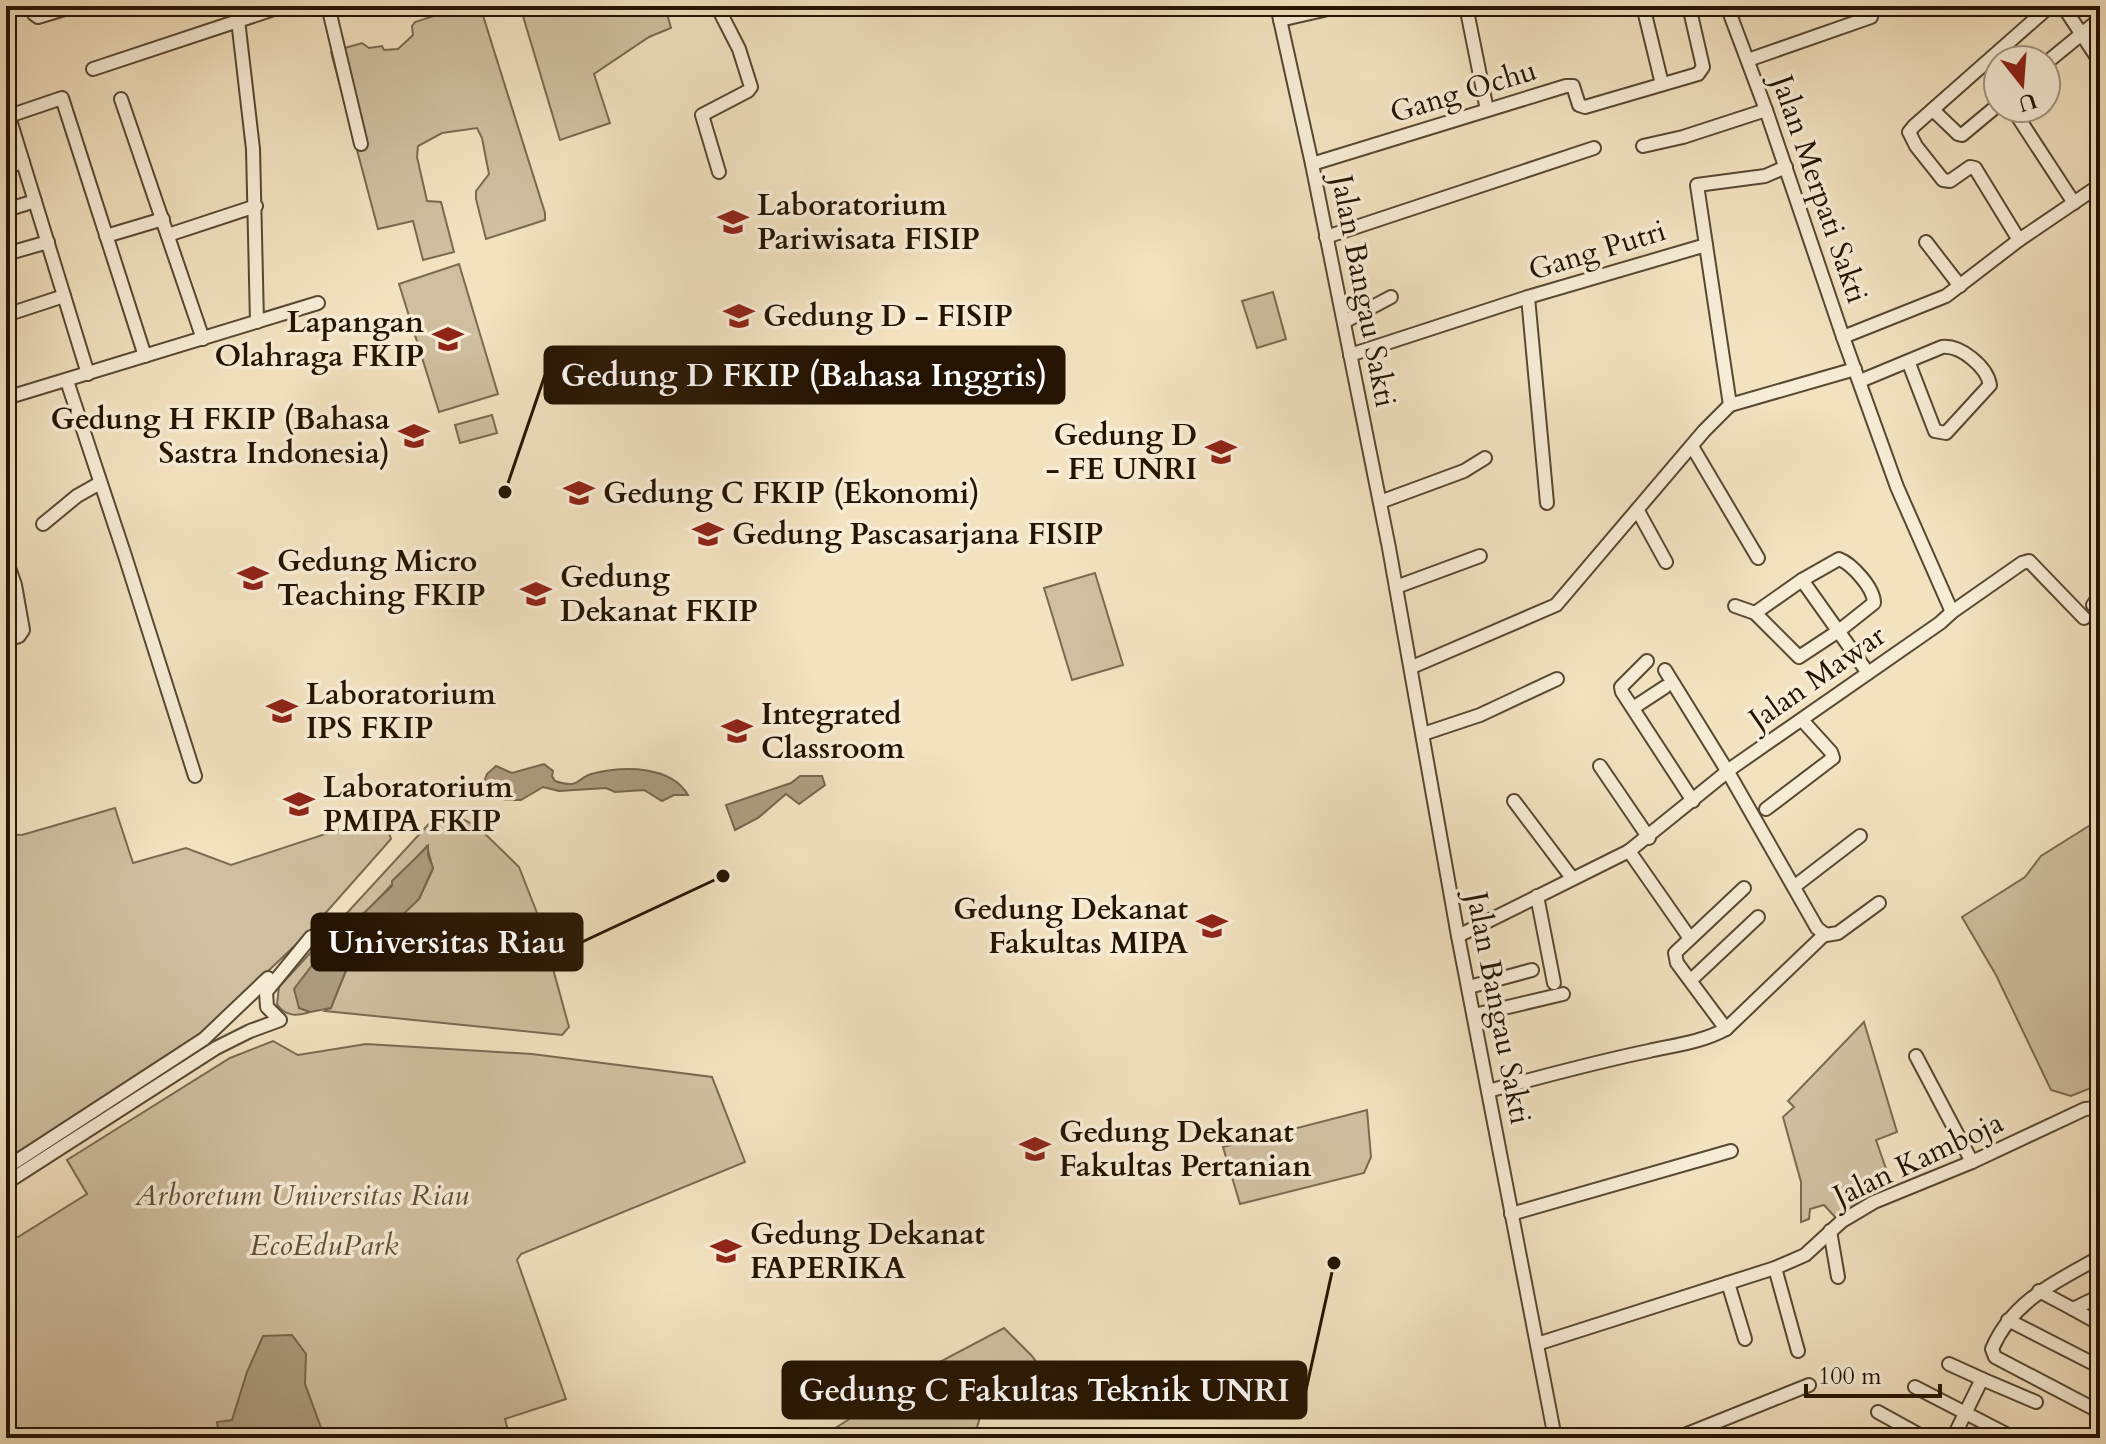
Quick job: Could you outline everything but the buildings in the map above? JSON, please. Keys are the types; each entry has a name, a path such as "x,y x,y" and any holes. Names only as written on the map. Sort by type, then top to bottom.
{"street":[{"path":"30,6 38,17 74,6"},
{"path":"93,69 283,6"},
{"path":"328,6 361,144"},
{"path":"717,6 739,49 751,87 702,115 719,172"},
{"name":"Jalan Bangau Sakti","path":"1277,6 1380,502 1458,936 1555,1438"},
{"path":"1280,20 1341,6"},
{"path":"1468,6 1487,110"},
{"path":"1643,6 1662,84 1702,71 1689,6"},
{"name":"Jalan Merpati Sakti","path":"1727,6 1786,167 1843,337 1927,305 1960,286 2019,240 2100,185"},
{"path":"2012,44 2050,6"},
{"path":"2063,6 2100,62"},
{"path":"1748,60 1871,17"},
{"path":"2062,49 2100,19"},
{"path":"238,20 253,149 257,322"},
{"path":"1982,71 1909,132 1943,180 1950,181 1970,167 1975,168 2019,240"},
{"name":"Gang Ochu","path":"1312,164 1566,86 1573,86 1579,105 1585,107 1662,84"},
{"path":"88,374 8,116 62,98 145,356"},
{"path":"121,99 203,339"},
{"path":"1643,146 1724,125 1766,110"},
{"path":"1933,110 1962,135 1982,118"},
{"path":"2022,124 2074,203"},
{"path":"1326,237 1594,148"},
{"path":"6,167 23,162"},
{"path":"1706,245 1697,185 1765,176 1786,167"},
{"path":"6,210 35,201"},
{"path":"168,235 256,206"},
{"path":"106,236 163,219"},
{"path":"6,254 48,242"},
{"path":"1926,242 1960,286"},
{"name":"Gang Putri","path":"1350,355 1528,297 1706,245 1730,405"},
{"path":"6,315 64,296"},
{"path":"1344,322 1391,297"},
{"path":"1528,297 1547,503"},
{"path":"6,398 318,303"},
{"path":"1843,337 1897,487 1952,612"},
{"path":"1412,667 1556,605 1693,448 1711,423 1730,405 1857,375 1908,361 1942,347 1959,348 1990,379 1990,385 1946,433 1935,431 1908,361"},
{"path":"67,381 195,776"},
{"path":"1693,448 1758,558"},
{"path":"1380,502 1464,471 1485,458"},
{"path":"43,524 77,496 100,483"},
{"path":"1638,511 1666,562"},
{"path":"1396,587 1480,556"},
{"path":"6,559 15,585 23,630 19,636 6,640"},
{"path":"1735,606 1755,613 1799,657 1873,606 1874,595 1841,559 1802,580 1755,613"},
{"name":"Jalan Mawar","path":"1458,936 1629,851 1649,838 1728,772 2022,563 2029,561 2084,618"},
{"path":"1802,580 1868,673"},
{"path":"1647,661 1621,687 1693,801"},
{"path":"1665,670 1728,772 1817,928 1825,934"},
{"path":"1423,734 1480,715 1557,679"},
{"path":"1633,708 1665,687"},
{"path":"1766,809 1833,758 1802,720"},
{"path":"1600,766 1649,838"},
{"path":"1514,801 1572,878"},
{"path":"1795,886 1860,836"},
{"path":"1629,851 1689,937"},
{"path":"1726,1029 1674,956 1689,937 1744,888"},
{"path":"1474,1015 1558,988 1537,896"},
{"path":"1488,1091 1716,1035 1825,934 1838,933 1879,903"},
{"path":"1691,980 1758,917"},
{"path":"6,1168 204,1039 311,937 266,992 267,1007 280,1020 216,1048 6,1183"},
{"path":"1469,987 1532,970"},
{"path":"1916,1056 1972,1162"},
{"name":"Jalan Kamboja","path":"1537,1344 1775,1268 1805,1255 1830,1231 1874,1202 1972,1162 2085,1109 2100,1108"},
{"path":"1511,1214 1731,1151"},
{"path":"1830,1231 1838,1277"},
{"path":"2100,1257 2039,1291 2008,1320 1992,1349 1995,1357 2100,1412"},
{"path":"1775,1268 1798,1351"},
{"path":"1728,1283 1745,1339"},
{"path":"2039,1291 2100,1324"},
{"path":"2073,1309 2100,1296"},
{"path":"2008,1320 2100,1367"},
{"path":"1949,1364 2036,1402"},
{"path":"1953,1438 1982,1379"},
{"path":"1677,1438 1809,1385"},
{"path":"1915,1387 2014,1438"},
{"path":"1878,1412 1925,1438"}],"green space":[{"path":"464,6 480,6 545,220 486,239 476,199 476,191 489,174 482,138 477,128 442,133 418,146 417,157 427,201 441,202 454,252 423,260 413,221 378,229 331,52 362,43 369,48 382,46 384,50 398,49 413,35 415,22"},
{"path":"520,6 665,6 671,28 649,37 594,74 610,123 560,140"},
{"name":"Lapangan Olahraga FKIP","path":"459,264 498,394 439,412 399,284"},
{"path":"1273,292 1286,339 1257,348 1242,301"},
{"path":"492,415 497,433 460,443 455,425"},
{"path":"1095,573 1123,665 1072,680 1044,588"},
{"path":"115,808 133,863 186,848 231,865 383,815 391,839 307,934 201,1035 6,1162 6,834 22,835"},
{"path":"453,814 478,827 519,867 539,918 569,1027 562,1035 325,1011 331,1007 353,960 419,899 433,869 427,846 372,906 320,955 299,1008 310,1012 292,1014 280,1008 277,1004 279,987 437,815"},
{"path":"2100,819 2100,1075 2093,1077 2096,1086 2071,1096 2051,1090 1996,975 1962,917 2025,877 2041,856"},
{"path":"1864,1022 1897,1132 1876,1140 1893,1189 1835,1217 1824,1205 1810,1209 1809,1219 1801,1222 1801,1182 1783,1117 1794,1107 1788,1101"},
{"name":"EcoEduPark","path":"273,1041 298,1055 366,1044 532,1054 712,1077 745,1162 521,1254 517,1260 566,1399 505,1419 510,1438 6,1438 6,1236 18,1237 87,1194 67,1160 230,1058"},
{"path":"1367,1110 1371,1157 1364,1173 1240,1204 1223,1147"},
{"path":"1004,1328 1032,1356 1047,1377 1074,1401 1016,1415 980,1417 974,1438 820,1438 930,1367"}],"shaded area":[{"path":"544,764 553,771 555,781 570,784 607,771 647,770 671,778 688,795 674,795 662,801 644,790 615,792 606,788 559,791 543,787 521,800 505,800 490,793 484,782 496,766 512,773"},
{"path":"800,776 822,776 825,785 799,804 786,794 758,818 735,830 726,805 791,783"},
{"path":"428,846 433,868 419,899 353,960 331,1008 310,1012 299,1008 294,989 320,955 392,886 392,881"},
{"path":"292,1335 306,1354 305,1384 323,1433 328,1438 219,1438 217,1422 232,1420 247,1372 263,1336"}],"place":[{"name":"Laboratorium Pariwisata FISIP","path":"733,222"},
{"name":"Gedung D - FISIP","path":"739,316"},
{"name":"Lapangan Olahraga FKIP","path":"448,339"},
{"name":"Gedung H FKIP (Bahasa Sastra Indonesia)","path":"414,436"},
{"name":"Gedung D - FE UNRI","path":"1221,452"},
{"name":"Gedung D FKIP (Bahasa Inggris)","path":"505,492"},
{"name":"Gedung C FKIP (Ekonomi)","path":"579,493"},
{"name":"Gedung Pascasarjana FISIP","path":"708,534"},
{"name":"Gedung Micro Teaching FKIP","path":"253,578"},
{"name":"Gedung Dekanat FKIP","path":"536,594"},
{"name":"Laboratorium IPS FKIP","path":"282,711"},
{"name":"Integrated Classroom","path":"737,731"},
{"name":"Laboratorium PMIPA FKIP","path":"299,804"},
{"name":"Universitas Riau","path":"723,876"},
{"name":"Gedung Dekanat Fakultas MIPA","path":"1212,926"},
{"name":"Gedung Dekanat Fakultas Pertanian","path":"1035,1149"},
{"name":"Gedung Dekanat FAPERIKA","path":"726,1251"},
{"name":"Gedung C Fakultas Teknik UNRI","path":"1334,1263"}],"park label":[{"name":"Arboretum Universitas Riau","path":"302,1195"}]}
